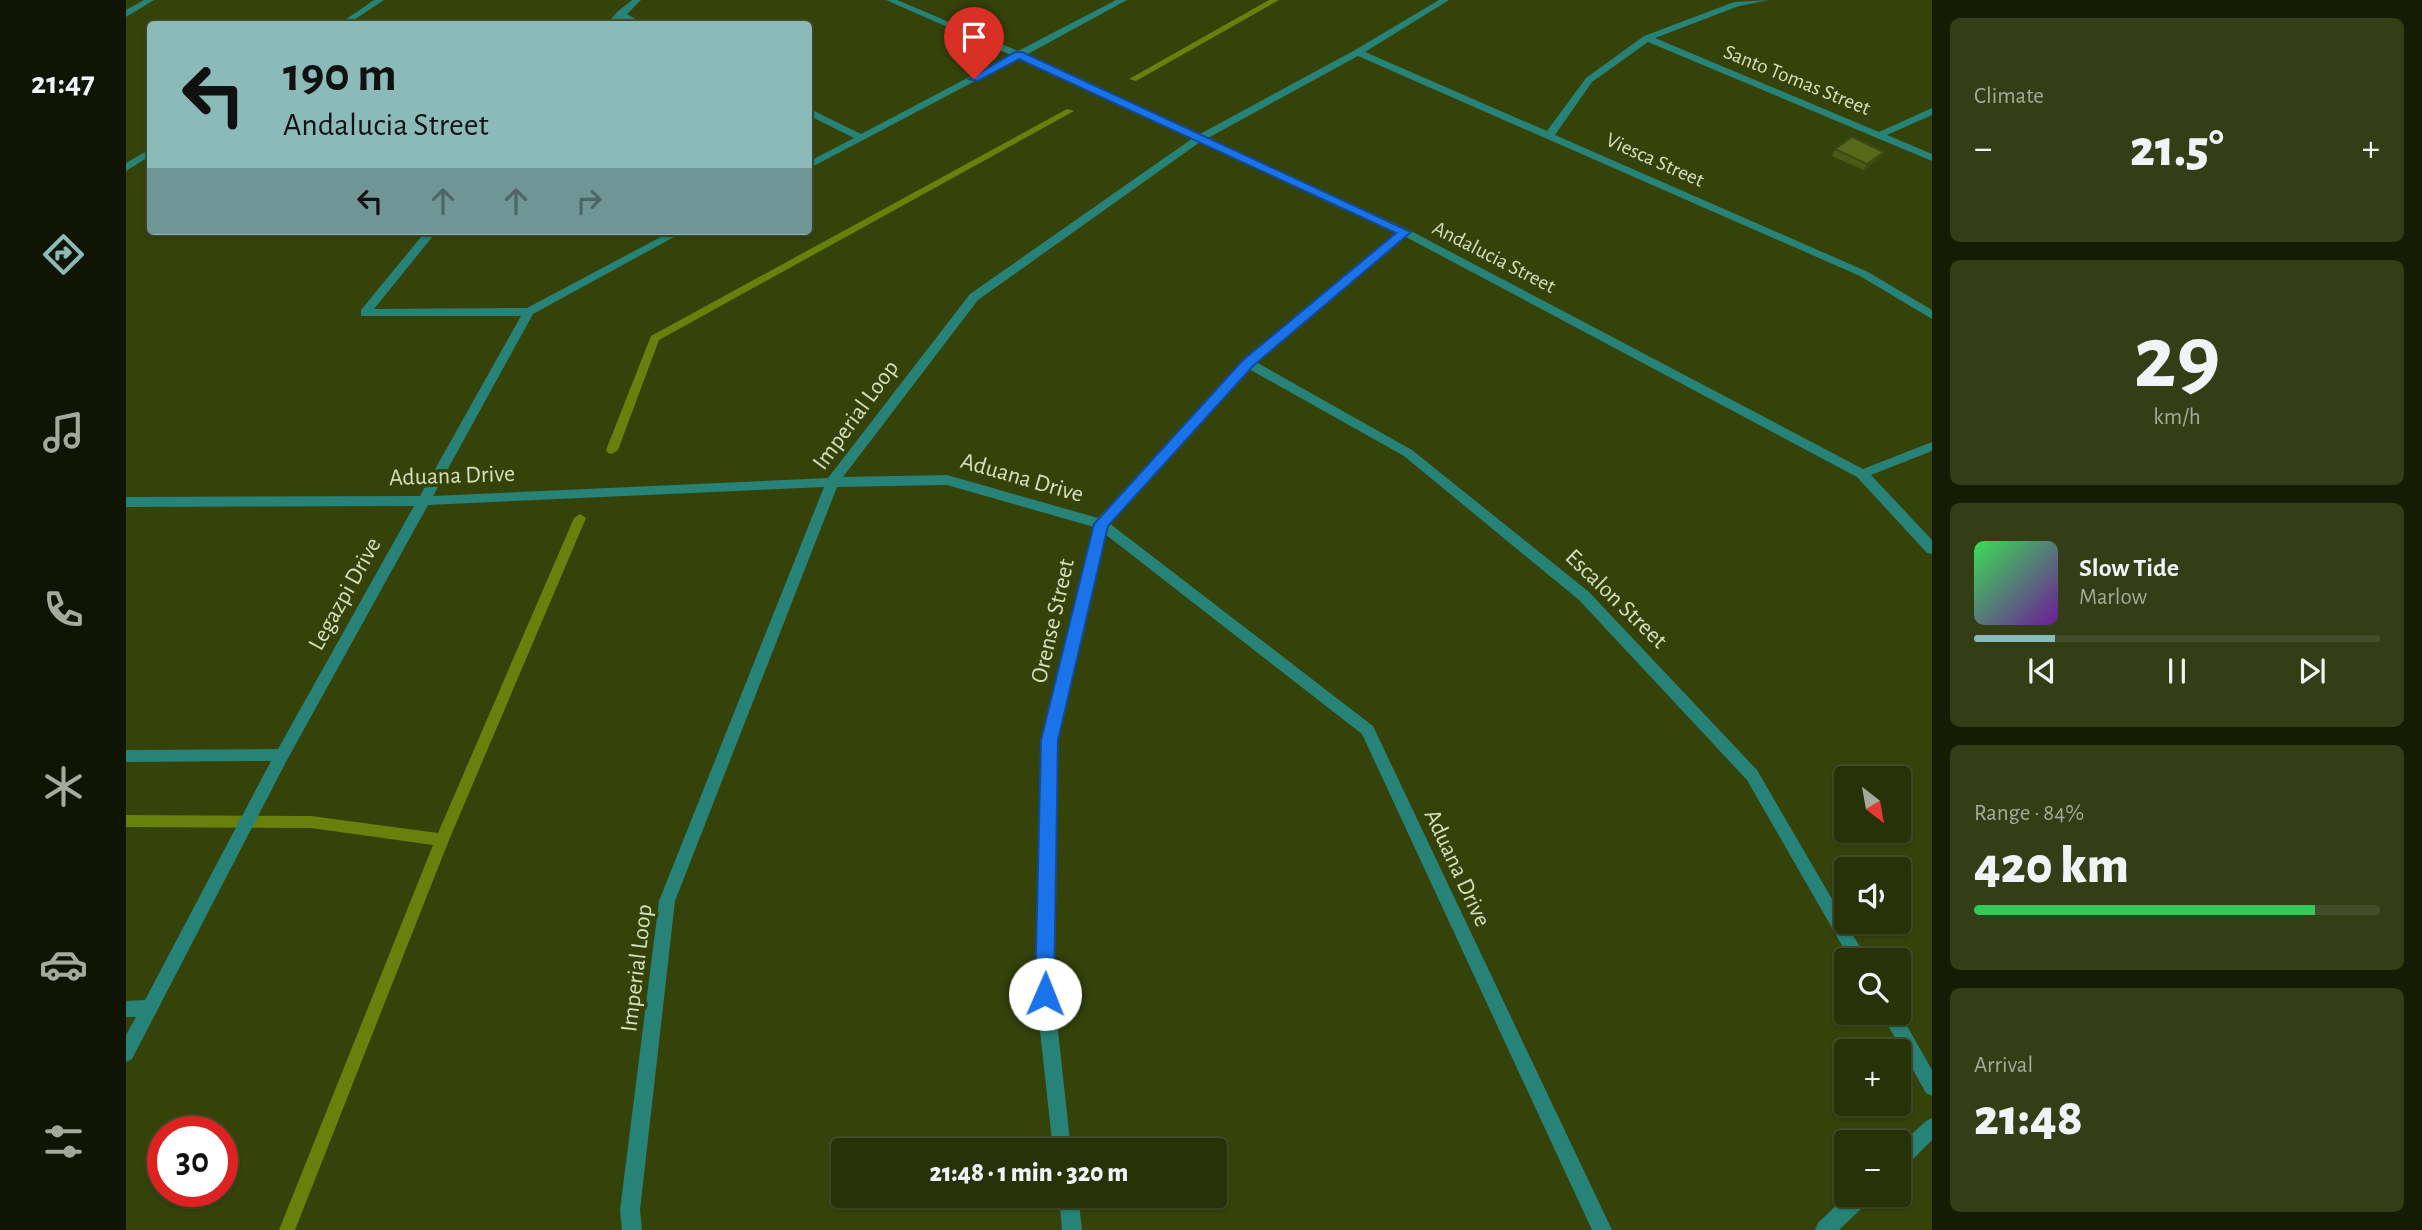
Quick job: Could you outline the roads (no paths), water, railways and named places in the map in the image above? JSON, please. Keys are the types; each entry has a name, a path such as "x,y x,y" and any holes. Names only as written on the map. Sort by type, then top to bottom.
{"street":[{"path":"126,14 150,0"},
{"path":"348,21 380,0"},
{"path":"614,21 638,0"},
{"name":"Andalucia Street","path":"890,0 1018,55 1405,232 1863,474 1932,549"},
{"path":"812,164 1123,0"},
{"name":"Imperial Loop","path":"632,1230 630,1210 667,901 832,482 974,297 1198,139 1358,52 1445,0"},
{"path":"1550,134 1589,80 1647,38 1737,4 1765,0"},
{"path":"620,15 633,21"},
{"name":"Santo Tomas Street","path":"1647,38 1932,159"},
{"name":"Viesca Street","path":"1358,52 1864,274 1932,315"},
{"path":"1880,135 1932,111"},
{"path":"812,113 862,138"},
{"path":"126,168 147,154"},
{"name":"Orense Street","path":"1061,1138 1045,994 1050,740 1101,524 1248,363 1405,232"},
{"path":"429,235 365,313 529,312 672,235"},
{"name":"Legazpi Drive","path":"126,1053 282,755 529,312"},
{"name":"Escalon Street","path":"1248,363 1408,453 1584,596 1752,775 1852,948"},
{"path":"1863,474 1932,446"},
{"name":"Aduana Drive","path":"126,502 422,501 832,482 947,480 1101,524 1368,730 1602,1230"},
{"path":"126,756 282,755"},
{"path":"126,1009 150,1008"},
{"path":"1897,1025 1932,1087"},
{"path":"1911,1147 1932,1127"},
{"path":"1825,1230 1849,1207"},
{"path":"1069,1208 1072,1230"}],"waterway":[{"path":"1133,79 1275,0"},
{"path":"612,450 655,338 1070,111"},
{"path":"442,840 580,518"},
{"path":"126,821 311,822 442,840"},
{"path":"287,1230 442,840"}]}
